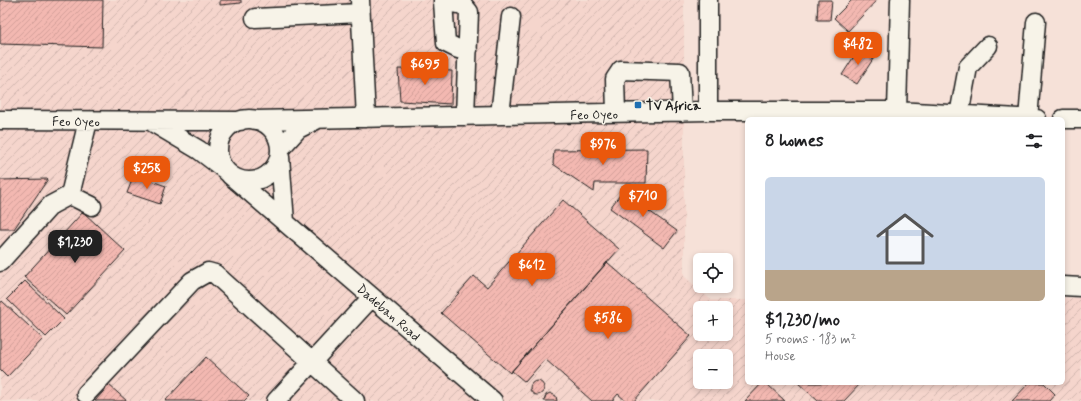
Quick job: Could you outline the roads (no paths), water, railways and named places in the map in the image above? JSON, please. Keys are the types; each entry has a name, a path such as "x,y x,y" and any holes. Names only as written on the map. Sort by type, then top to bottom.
{"street":[{"path":"708,0 708,111"},
{"path":"892,114 900,0"},
{"path":"465,116 468,50 469,12 464,6 443,1 446,43 458,49 468,50"},
{"path":"255,18 360,6 366,118"},
{"path":"500,115 511,17"},
{"path":"1028,117 1036,22"},
{"path":"955,116 968,67 988,46"},
{"path":"616,113 615,79 616,74 621,70 680,72 682,112"},
{"name":"Feo Oyeo","path":"0,120 152,122 247,121 708,111 979,117"},
{"name":"Feo Oyeo","path":"280,153 298,129 318,119"},
{"path":"1065,119 1081,119"},
{"path":"0,262 51,205 70,195 88,121"},
{"path":"280,153 271,173 264,178 246,181 227,172 220,161 219,143 228,128 247,121 269,126 275,132 280,153 285,222"},
{"name":"Feo Oyeo","path":"152,122 187,142 227,172"},
{"name":"Dadeban Road","path":"227,172 493,401"},
{"path":"70,195 92,206"},
{"path":"86,394 192,281 208,272 215,274 355,401"},
{"path":"1065,286 1081,287"},
{"path":"276,401 372,297"}],"place":[{"name":"TV Africa","path":"638,105"}]}
